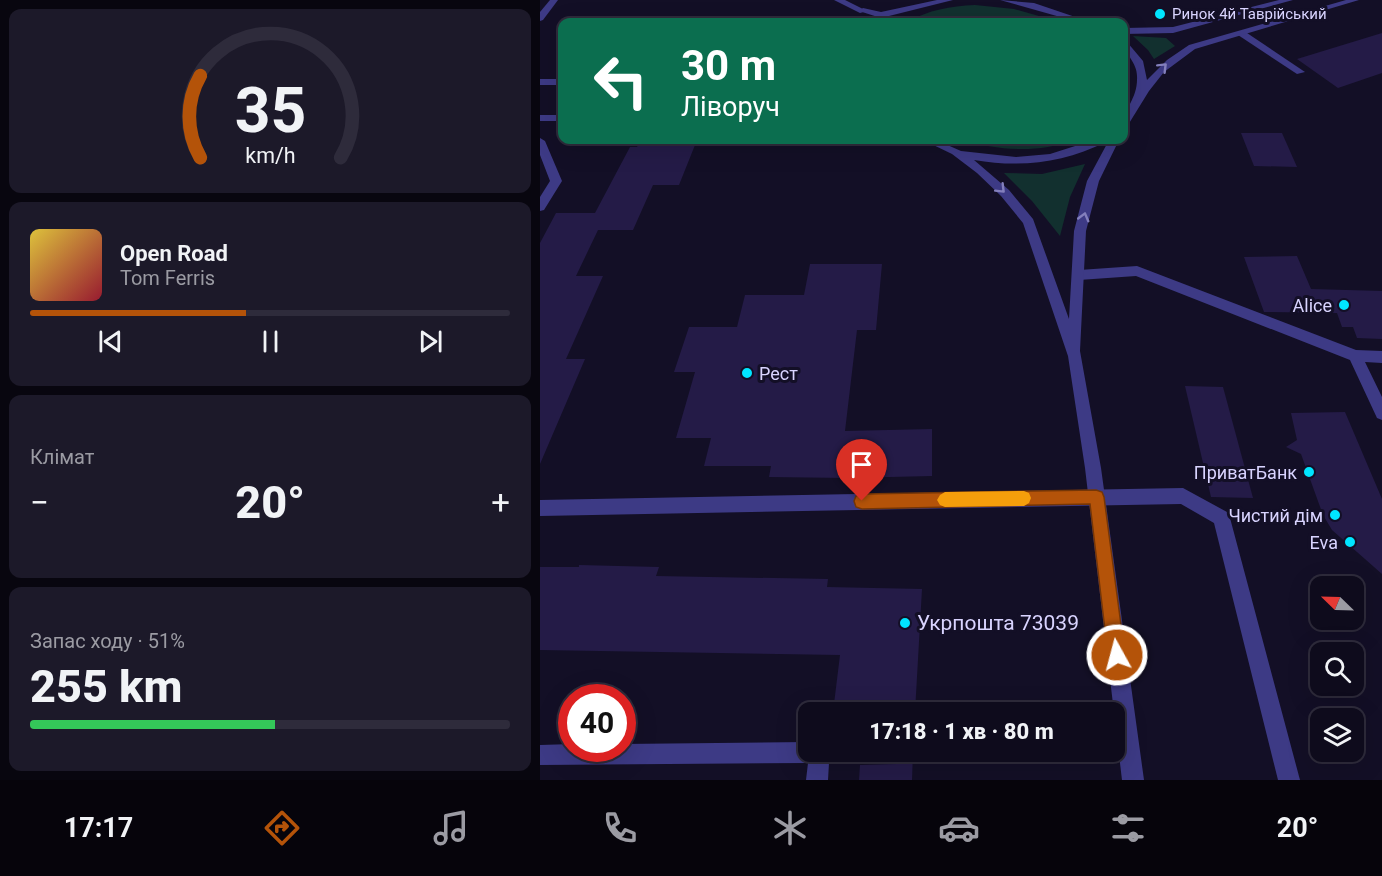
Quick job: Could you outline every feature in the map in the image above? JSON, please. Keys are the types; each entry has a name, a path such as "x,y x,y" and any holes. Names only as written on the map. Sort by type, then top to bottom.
{"street":[{"path":"540,18 554,0"},
{"path":"838,0 874,18"},
{"path":"863,11 881,15 908,11 950,0"},
{"path":"1004,0 1073,18"},
{"path":"1022,0 1034,6"},
{"path":"1128,31 1173,30 1289,0"},
{"path":"1128,116 1159,69 1177,54 1192,47 1355,0"},
{"path":"895,18 908,11"},
{"path":"1241,33 1300,72"},
{"path":"1128,48 1134,54 1144,74 1141,96"},
{"path":"540,82 558,82"},
{"path":"540,118 558,115"},
{"path":"540,141 556,181 540,207"},
{"path":"937,144 956,152 989,159 1031,162 1068,155 1093,144"},
{"path":"1075,356 1080,231 1093,181 1112,144"},
{"path":"956,152 997,185 1029,222 1075,356 1096,497 1117,702"},
{"path":"1079,275 1137,271 1355,356 1382,357"},
{"path":"1355,356 1382,413"},
{"path":"540,508 1183,496 1221,518 1289,780"},
{"path":"540,755 798,753"},
{"path":"1125,757 1133,780"},
{"path":"817,780 819,762"}],"green space":[{"path":"975,5 1014,9 1046,18 915,18 957,6"},
{"path":"1133,36 1166,38 1175,46 1154,59"},
{"path":"980,144 1059,144 1031,149"},
{"path":"1085,164 1070,197 1060,236 1032,201 1004,173 1042,174"}],"building":[{"path":"1382,33 1382,73 1338,88 1297,59"},
{"path":"1241,133 1282,133 1297,167 1254,166"},
{"path":"639,144 695,144 679,185 653,185 633,230 598,230 576,276 603,276 566,359 585,359 540,464 540,243 556,213 595,213 630,147 637,147"},
{"path":"1297,256 1311,289 1382,291 1382,339 1357,338 1353,327 1342,327 1337,313 1264,312 1244,257"},
{"path":"810,264 882,264 876,330 857,330 845,431 932,429 932,476 769,477 771,466 704,466 711,438 676,438 695,372 674,372 689,327 737,327 745,295 804,295"},
{"path":"1185,386 1223,387 1253,498 1211,497"},
{"path":"1345,412 1382,499 1382,574 1332,530 1323,515 1301,454 1286,447 1297,440 1291,413"},
{"path":"579,565 659,567 656,576 828,579 827,587 922,589 916,702 834,702 840,655 540,650 540,567 579,567"},
{"path":"913,762 912,780 859,780 860,765"}],"slow traffic":[{"path":"945,500 1024,498"}],"place":[{"name":"Ринок 4й Таврійський","path":"1160,14"},
{"name":"Alice","path":"1344,305"},
{"name":"Рест","path":"747,373"},
{"name":"ПриватБанк","path":"1309,472"},
{"name":"Чистий дім","path":"1335,515"},
{"name":"Eva","path":"1350,542"},
{"name":"Укрпошта 73039","path":"905,623"}],"route":[{"path":"862,501 1096,497 1117,655"}]}
